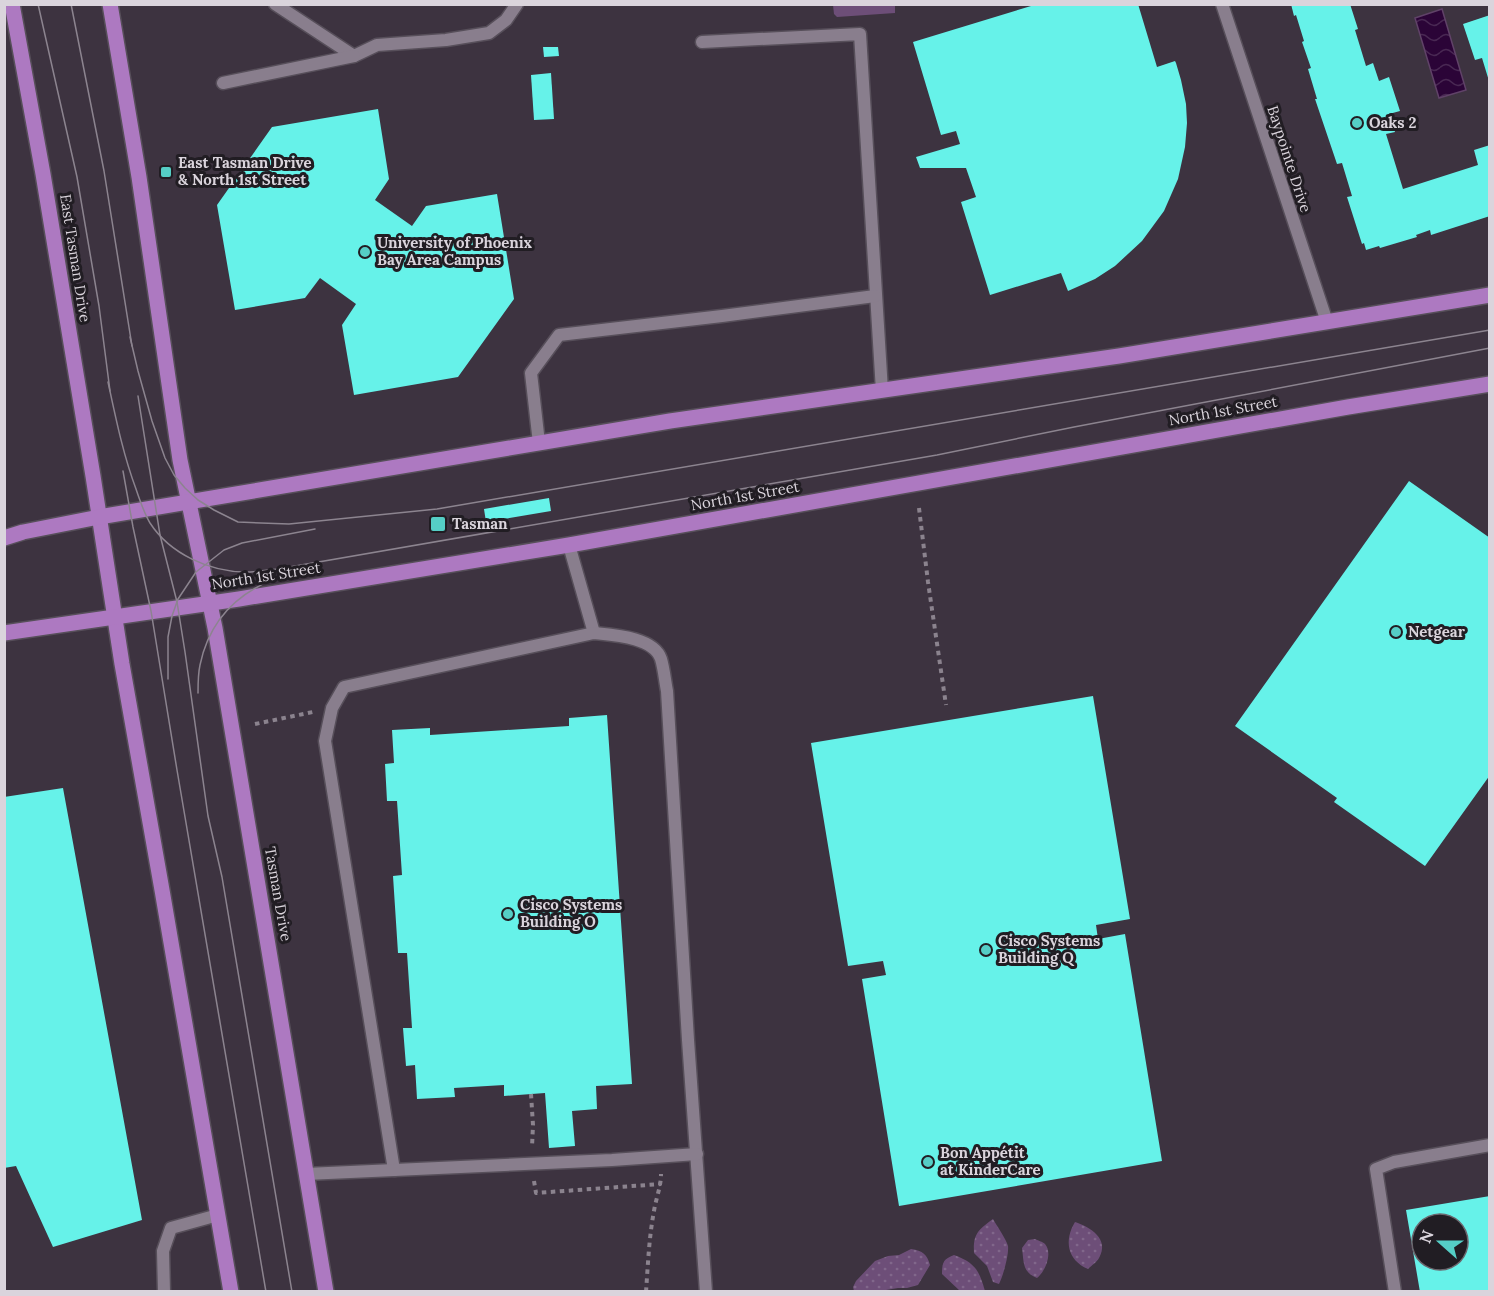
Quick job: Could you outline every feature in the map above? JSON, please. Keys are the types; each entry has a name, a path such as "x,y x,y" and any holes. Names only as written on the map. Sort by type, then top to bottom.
{"main road":[{"name":"East Tasman Drive","path":"12,4 43,174 99,517"},
{"path":"110,4 140,177 180,460 189,503"},
{"path":"4,538 99,517 670,421 1119,356 1490,295"},
{"name":"North 1st Street","path":"4,633 569,545 1490,384"},
{"name":"Tasman Drive","path":"189,503 214,628 326,1292"},
{"path":"99,517 122,664 231,1292"}],"street":[{"path":"275,4 354,57"},
{"path":"223,83 354,57 377,45 489,33 506,20 517,4"},
{"name":"Baypointe Drive","path":"1222,4 1327,322"},
{"path":"702,42 860,34 882,391"},
{"path":"539,443 531,373 559,335 875,296"},
{"path":"569,545 594,633"},
{"path":"394,1170 325,741 332,708 344,687 594,633 633,638 648,644 661,657 667,691 706,1292"},
{"path":"1395,1292 1376,1169 1394,1162 1490,1145"},
{"path":"306,1174 697,1154"},
{"path":"164,1292 164,1251 171,1228 219,1215"}],"path":[{"path":"919,508 946,705"},
{"path":"255,724 332,708"},
{"path":"646,1292 649,1244 654,1209 661,1184 661,1173"}],"shaded area":[{"path":"833,5 895,5 895,13 837,17 834,14"},
{"path":"993,1219 1008,1246 1008,1255 999,1284 993,1282 987,1266 974,1253 974,1241 978,1233"},
{"path":"1075,1222 1087,1227 1097,1235 1102,1245 1099,1258 1088,1269 1076,1260 1070,1249 1069,1236"},
{"path":"1035,1239 1045,1244 1048,1252 1045,1267 1037,1278 1026,1270 1022,1248 1028,1240"},
{"path":"911,1249 924,1254 930,1265 918,1285 880,1291 854,1291 856,1281 875,1261 899,1255"},
{"path":"954,1255 976,1268 985,1291 960,1291 942,1274 944,1262"}],"water":[{"path":"1442,9 1466,90 1439,98 1415,18"}],"building":[{"path":"1031,4 1138,4 1157,67 1175,61 1176,63 1186,104 1185,147 1178,179 1164,211 1142,241 1115,266 1095,279 1068,291 1061,273 990,295 961,202 976,197 966,168 920,168 916,157 960,144 956,131 941,135 913,42 1031,6"},
{"name":"Oaks 2","path":"1291,4 1350,4 1366,66 1373,63 1379,81 1389,77 1400,111 1389,114 1395,132 1386,134 1403,189 1478,165 1474,150 1490,145 1490,216 1431,235 1430,230 1416,235 1417,237 1366,250 1347,197 1352,196 1342,163 1337,164 1315,99 1317,99 1308,69 1311,68"},
{"path":"1490,15 1489,81 1482,58 1475,60 1463,24"},
{"path":"543,47 558,47 559,56 544,57"},
{"path":"551,73 554,119 534,120 531,75"},
{"name":"University of Phoenix Bay Area Campus","path":"378,109 389,179 375,200 412,226 426,206 497,194 514,299 458,377 354,395 342,325 356,304 320,278 305,298 235,310 217,205 272,127"},
{"name":"Netgear","path":"1409,481 1490,538 1490,775 1425,866 1334,802 1337,798 1235,726"},
{"path":"549,498 551,511 486,522 484,509"},
{"name":"Cisco Systems Building Q","path":"1093,696 1130,919 1096,925 1098,939 1125,934 1162,1161 899,1206 862,979 886,975 883,961 848,966 811,743"},
{"name":"Cisco Systems Building O","path":"607,715 632,1084 596,1086 597,1109 572,1111 575,1146 549,1148 545,1093 504,1096 504,1085 454,1088 455,1097 417,1099 415,1065 406,1066 403,1028 412,1028 407,953 398,953 393,876 402,875 397,801 387,801 385,764 394,763 392,730 430,728 430,735 569,726 569,718"},
{"path":"63,788 142,1220 53,1247 16,1166 4,1168 4,797"},
{"path":"1490,1196 1490,1292 1420,1292 1417,1272 1470,1272 1470,1212 1410,1212 1410,1233 1406,1210"}],"tram line":[{"path":"38,4 77,177 99,306 110,391"},
{"path":"71,4 104,171 132,346"},
{"path":"130,337 152,421 165,458 174,475 185,488 198,500 238,522 289,524 437,509 1490,330"},
{"path":"108,382 127,463 146,515 158,534 180,552 205,565 219,569 250,572 937,455 1490,348"},
{"path":"138,396 160,535 177,602 208,816 222,877 292,1292"},
{"path":"123,471 151,611 266,1292"},
{"path":"168,679 168,637 172,616 178,599 196,572 224,550 242,543 315,529"},
{"path":"198,693 199,668 205,648 221,618 244,595 258,586 291,573"}],"place":[{"name":"Oaks 2","path":"1357,123"},
{"name":"East Tasman Drive & North 1st Street","path":"166,172"},
{"name":"University of Phoenix Bay Area Campus","path":"365,252"},
{"name":"Tasman","path":"438,524"},
{"name":"Netgear","path":"1396,632"},
{"name":"Cisco Systems Building O","path":"508,914"},
{"name":"Cisco Systems Building Q","path":"986,950"},
{"name":"Bon Appétit at KinderCare","path":"928,1162"}]}
